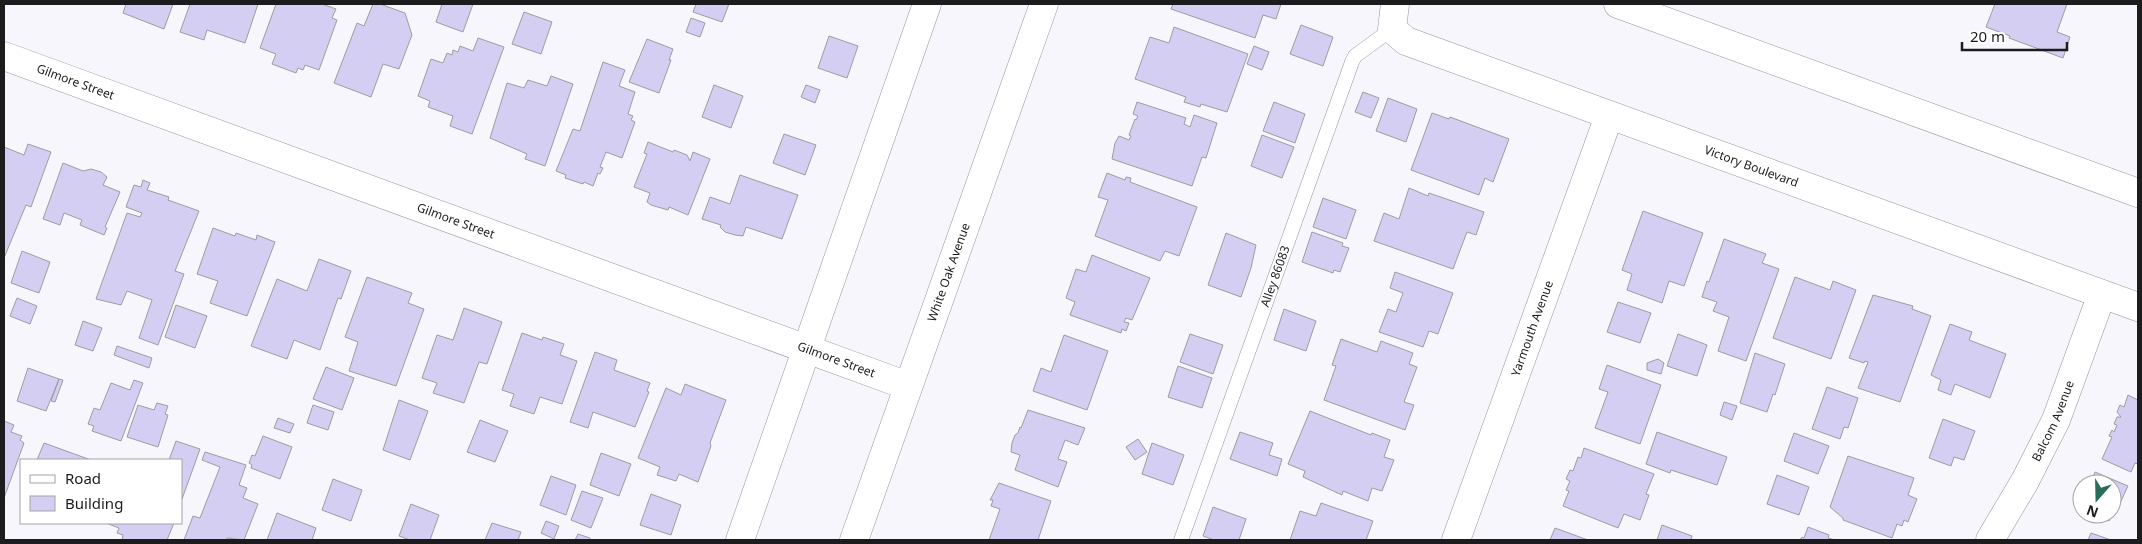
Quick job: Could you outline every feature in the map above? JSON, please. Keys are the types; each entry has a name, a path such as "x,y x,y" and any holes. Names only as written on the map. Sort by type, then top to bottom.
{"street":[{"path":"740,540 927,4"},
{"name":"White Oak Avenue","path":"854,540 1044,4"},
{"path":"1618,4 1652,10 2138,193"},
{"name":"Victory Boulevard","path":"1393,16 1406,41 2138,307"},
{"name":"Gilmore Street","path":"4,56 908,386"},
{"name":"Yarmouth Avenue","path":"1456,540 1609,116"},
{"name":"Balcom Avenue","path":"1990,540 2025,481 2056,420 2102,294"}],"lane":[{"name":"Alley 86083","path":"1181,540 1352,62 1393,16"}],"building":[{"path":"126,4 173,4 164,29 123,13"},
{"path":"190,4 258,4 245,43 207,30 204,40 180,32"},
{"path":"276,4 322,4 336,9 332,18 337,20 319,70 305,65 303,70 298,68 296,73 272,64 276,54 260,48"},
{"path":"373,4 380,4 405,13 412,35 399,69 383,64 371,97 334,83 357,23 364,26"},
{"path":"442,4 473,4 463,32 436,22"},
{"path":"696,4 729,4 722,22 693,12"},
{"path":"1173,4 1281,4 1276,19 1263,15 1255,38 1171,9"},
{"path":"1995,4 2067,4 2057,32 2070,37 2063,58 2009,38 2010,36 1986,27"},
{"path":"524,12 552,22 541,54 512,44"},
{"path":"691,18 705,23 700,37 686,32"},
{"path":"1301,25 1333,37 1323,66 1290,54"},
{"path":"1174,27 1248,54 1227,112 1201,104 1200,107 1184,102 1186,97 1135,79 1150,37 1169,43"},
{"path":"829,36 858,46 847,78 818,68"},
{"path":"478,38 504,47 472,134 450,126 453,116 428,107 430,101 418,96 431,59 443,63 447,53 452,55 453,50 458,52 460,46 473,51"},
{"path":"647,39 673,49 659,93 629,82"},
{"path":"1254,46 1269,52 1262,70 1247,64"},
{"path":"603,62 625,70 619,86 635,92 628,114 633,116 631,120 635,122 622,158 606,152 600,167 603,168 600,174 598,173 593,186 565,178 566,175 556,171 573,129 580,131"},
{"path":"551,76 573,84 545,166 525,159 527,154 490,138 507,83 524,88 528,80 547,86"},
{"path":"714,85 743,96 731,128 702,117"},
{"path":"806,85 820,90 815,103 801,97"},
{"path":"1363,92 1379,98 1371,118 1355,112"},
{"path":"1388,98 1417,109 1406,142 1376,131"},
{"path":"1137,102 1186,118 1184,124 1190,127 1194,115 1217,123 1206,158 1202,157 1192,186 1112,159 1115,143 1119,136 1129,140 1131,136 1129,135 1138,116 1133,114"},
{"path":"1274,102 1305,114 1295,143 1263,131"},
{"path":"1432,113 1449,119 1450,117 1509,139 1493,182 1485,178 1479,195 1411,170"},
{"path":"784,134 816,145 805,175 773,163"},
{"path":"1262,135 1294,147 1282,178 1251,166"},
{"path":"648,142 673,152 674,150 687,155 690,161 693,152 710,159 688,215 669,207 668,210 651,205 647,202 650,193 634,187 647,154 644,153"},
{"path":"28,144 51,152 31,207 26,205 4,258 4,147 24,155"},
{"path":"63,163 83,171 91,169 101,172 107,177 103,185 120,192 105,227 107,228 104,235 80,225 82,220 64,213 60,225 43,219"},
{"path":"1107,173 1125,180 1126,177 1131,178 1130,182 1197,207 1179,256 1165,251 1160,261 1095,236 1108,200 1098,197"},
{"path":"740,175 798,195 782,239 746,227 743,236 735,235 725,232 720,227 721,225 702,219 710,197 730,204"},
{"path":"143,180 150,183 147,190 169,197 168,200 199,211 175,271 184,274 158,345 139,338 152,300 127,291 121,305 96,299 127,213 140,217 142,213 126,207 134,185 141,187"},
{"path":"1409,188 1428,196 1429,193 1484,212 1476,235 1467,232 1453,269 1374,241 1384,213 1399,219"},
{"path":"1323,198 1356,210 1346,239 1313,227"},
{"path":"1643,211 1703,233 1684,286 1669,281 1662,303 1627,290 1632,274 1622,270"},
{"path":"213,228 235,236 236,233 256,240 257,235 275,242 247,316 210,303 218,281 197,274"},
{"path":"1312,232 1343,243 1342,246 1349,248 1340,272 1334,270 1333,273 1302,262"},
{"path":"1226,233 1256,245 1251,268 1241,297 1208,285"},
{"path":"1724,239 1766,254 1762,263 1779,269 1746,361 1718,351 1729,317 1713,311 1717,302 1702,297"},
{"path":"22,251 50,262 39,293 11,283"},
{"path":"1092,255 1150,278 1132,320 1126,318 1124,322 1129,323 1126,331 1122,329 1121,333 1070,315 1075,302 1066,298 1076,269 1086,272"},
{"path":"319,259 351,271 341,299 338,298 320,350 294,340 287,359 251,346 277,279 307,291"},
{"path":"1395,272 1453,293 1438,334 1429,331 1423,347 1379,332 1388,309 1396,312 1403,293 1390,288"},
{"path":"367,277 412,293 408,303 424,309 396,386 349,371 358,342 345,337"},
{"path":"1795,277 1830,290 1833,281 1856,290 1831,359 1773,338"},
{"path":"1873,295 1913,306 1912,309 1931,316 1900,402 1858,388 1868,362 1865,361 1864,363 1849,358"},
{"path":"17,298 37,306 30,324 10,316"},
{"path":"1618,302 1651,313 1640,343 1607,332"},
{"path":"176,305 207,316 195,348 165,337"},
{"path":"464,308 502,322 487,364 479,362 464,403 433,393 437,383 422,378 437,335 453,340"},
{"path":"1284,309 1316,321 1306,351 1274,340"},
{"path":"83,321 102,328 93,351 75,345"},
{"path":"1950,324 1972,332 1969,340 2006,354 1990,398 1955,384 1951,395 1938,390 1941,380 1931,375"},
{"path":"522,333 542,340 543,337 564,344 560,355 577,361 562,404 540,397 534,414 510,406 514,394 502,390"},
{"path":"1190,334 1223,345 1213,374 1180,362"},
{"path":"1678,334 1707,345 1697,376 1667,366"},
{"path":"1064,335 1108,351 1087,410 1033,391 1041,368 1051,372"},
{"path":"1341,339 1377,352 1381,341 1413,353 1409,364 1417,367 1404,402 1414,405 1405,430 1324,400 1336,366 1332,365"},
{"path":"117,346 152,358 149,368 114,355"},
{"path":"595,352 617,360 614,370 650,383 647,391 649,392 635,427 593,412 588,428 570,422"},
{"path":"1755,353 1785,364 1775,395 1773,394 1767,412 1740,403"},
{"path":"1658,359 1664,363 1661,374 1647,370 1647,363"},
{"path":"1607,365 1661,385 1640,444 1595,428 1608,392 1599,389"},
{"path":"1178,366 1212,378 1202,408 1168,397"},
{"path":"326,367 354,378 342,410 313,399"},
{"path":"28,368 59,379 46,411 17,401"},
{"path":"59,379 63,380 55,402 51,401"},
{"path":"134,380 143,383 121,441 92,431 94,426 88,424 94,408 100,410 111,383 130,390"},
{"path":"685,384 726,400 698,482 679,474 676,481 657,475 660,467 638,458 666,388 681,395"},
{"path":"1827,387 1858,398 1848,428 1844,427 1840,439 1812,429"},
{"path":"2128,395 2138,400 2138,464 2135,463 2131,472 2102,459 2112,437 2109,436 2112,430 2114,432 2117,425 2114,424 2117,417 2121,417 2117,412 2120,405 2124,407"},
{"path":"399,400 428,411 410,460 383,450"},
{"path":"1724,402 1737,406 1732,420 1720,415"},
{"path":"157,403 168,406 165,414 168,415 158,447 127,437 138,405 154,410"},
{"path":"313,405 334,412 328,430 307,423"},
{"path":"1028,410 1085,428 1078,445 1065,440 1058,459 1067,462 1058,487 1015,470 1020,455 1011,452 1012,443 1015,435 1021,428"},
{"path":"1310,411 1371,435 1372,433 1390,440 1384,457 1394,460 1382,491 1372,488 1368,501 1343,491 1342,495 1303,477 1305,471 1288,464"},
{"path":"278,418 294,424 290,433 274,428"},
{"path":"1943,419 1975,431 1964,460 1954,457 1951,466 1929,458"},
{"path":"480,420 508,431 495,462 467,452"},
{"path":"4,421 14,425 11,432 22,436 20,440 24,443 4,498"},
{"path":"1240,432 1273,443 1269,455 1282,459 1277,476 1230,459"},
{"path":"1657,432 1727,457 1717,485 1671,470 1670,473 1646,464"},
{"path":"1794,433 1829,446 1818,474 1784,461"},
{"path":"263,436 292,447 280,479 251,468 252,465 249,463 252,455 255,456"},
{"path":"1138,439 1147,452 1135,460 1126,447"},
{"path":"176,441 200,449 182,499 182,459 169,459"},
{"path":"44,443 88,459 37,459"},
{"path":"1152,443 1184,455 1173,485 1142,474"},
{"path":"1584,448 1654,474 1646,494 1649,495 1640,520 1624,514 1618,528 1563,506 1569,491 1566,490 1570,481 1566,479 1570,470 1573,471 1578,457 1581,458"},
{"path":"205,452 246,465 239,485 247,488 243,498 258,504 244,540 227,538 226,540 184,540 193,516 200,518 220,467 202,460"},
{"path":"601,453 631,464 619,496 590,485"},
{"path":"1848,456 1914,478 1908,495 1917,499 1908,522 1904,520 1902,526 1897,524 1892,538 1843,520 1830,507"},
{"path":"1777,475 1809,487 1799,515 1767,504"},
{"path":"551,476 576,485 566,515 540,505"},
{"path":"333,479 362,490 351,521 322,510"},
{"path":"999,483 1051,501 1038,540 989,540 1000,509 991,506 993,500 990,500"},
{"path":"2122,483 2128,486 2122,499"},
{"path":"582,491 603,498 591,528 571,520"},
{"path":"651,494 681,505 671,535 640,525"},
{"path":"1321,503 1373,521 1366,540 1290,540 1300,511 1316,516"},
{"path":"411,504 439,515 430,540 410,540 399,536"},
{"path":"1213,507 1246,519 1239,540 1214,540 1203,536"},
{"path":"277,513 316,528 312,540 267,540"},
{"path":"546,521 559,526 554,539 541,533"},
{"path":"492,523 521,532 518,540 485,540"},
{"path":"109,524 174,524 167,540 122,540 123,535 117,533 119,528"},
{"path":"1662,525 1692,536 1691,540 1657,540"},
{"path":"1808,527 1829,535 1828,538 1835,540 1800,540 1802,537 1804,538"},
{"path":"1555,528 1588,540 1550,540"},
{"path":"2091,533 2111,540 2088,540"},
{"path":"578,534 590,538 590,540 575,540"}]}
